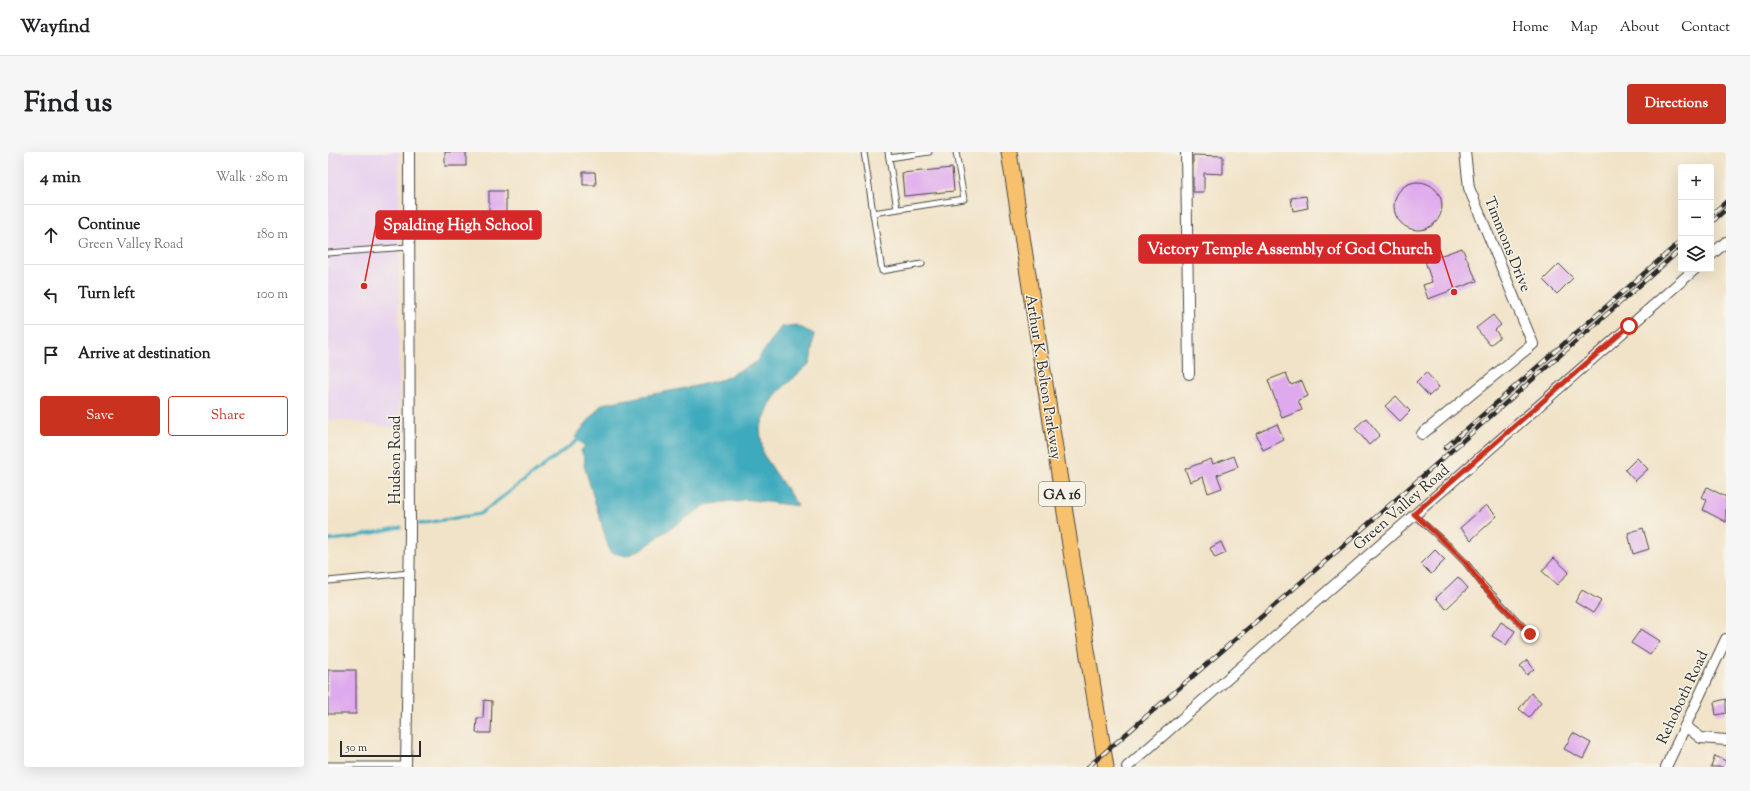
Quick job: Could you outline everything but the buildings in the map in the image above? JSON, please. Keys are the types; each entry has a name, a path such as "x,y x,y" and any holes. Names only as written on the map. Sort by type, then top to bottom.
{"main road":[{"name":"Arthur K. Bolton Parkway","path":"1010,152 1073,564 1106,767"}],"street":[{"name":"Hudson Road","path":"406,766 409,573 409,152"},
{"path":"1186,152 1188,374"},
{"name":"Timmons Drive","path":"1422,434 1533,344 1469,188 1465,152"},
{"path":"1714,252 1726,242"},
{"name":"Green Valley Road","path":"1127,767 1692,272"},
{"name":"Rehoboth Road","path":"1666,767 1726,639"},
{"path":"1685,726 1701,738 1726,740"}],"lane":[{"path":"864,152 882,271 922,264"},
{"path":"888,152 897,209"},
{"path":"889,158 906,154 929,152"},
{"path":"873,213 964,199 956,152"},
{"path":"328,253 408,247"},
{"path":"1414,514 1452,549 1483,586 1530,634"},
{"path":"328,581 409,573"},
{"path":"328,765 406,766"}],"shaded area":[{"path":"328,152 399,152 399,428 328,419"}],"water":[{"path":"796,325 814,334 810,363 778,392 769,406 760,429 763,454 798,506 744,499 738,502 731,501 706,505 659,536 647,546 627,556 610,552 584,465 585,460 581,450 585,447 575,437 602,404 696,386 723,379 755,363 781,327"}],"waterway":[{"path":"419,524 480,514 578,440"},
{"path":"328,540 349,538 401,527"}],"railway":[{"path":"1714,212 1726,202"},
{"path":"1714,220 1726,209"},
{"path":"1445,448 1678,244"},
{"path":"1088,767 1351,539 1678,252"}],"place":[{"name":"Spalding High School","path":"364,286"},
{"name":"Victory Temple Assembly of God Church","path":"1454,292"}],"route":[{"path":"1530,634 1483,586 1465,562 1414,514 1629,326"}]}
